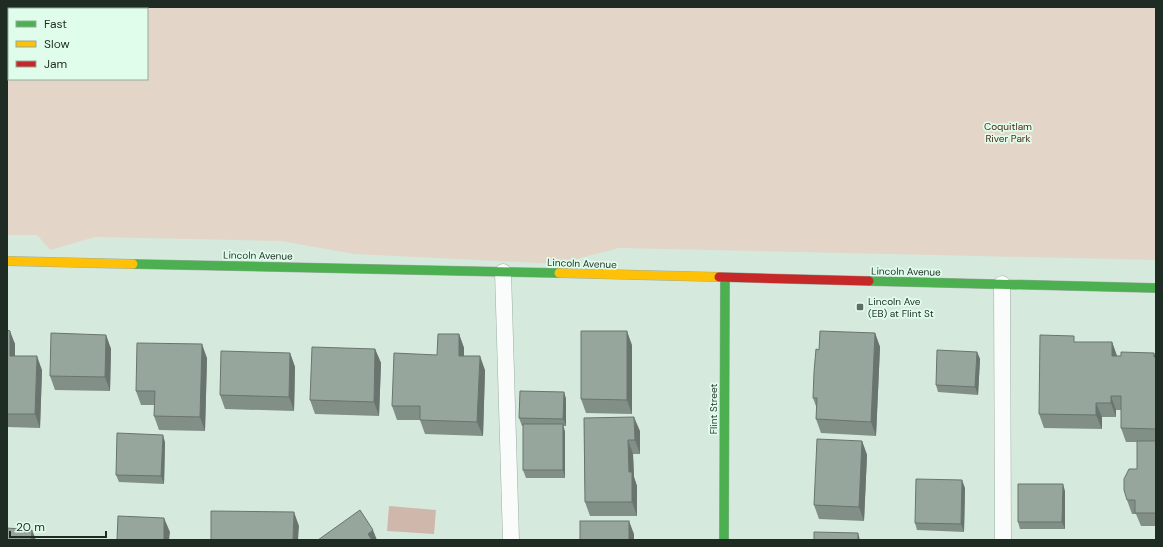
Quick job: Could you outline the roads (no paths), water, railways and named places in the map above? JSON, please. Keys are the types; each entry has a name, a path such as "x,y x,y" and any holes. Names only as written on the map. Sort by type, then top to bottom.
{"main road":[{"name":"Lincoln Avenue","path":"7,261 1156,288"},
{"name":"Flint Street","path":"724,540 725,278"}],"lane":[{"path":"503,272 510,540"},
{"path":"1002,284 1003,540"}],"place":[{"name":"Lincoln Ave (EB) at Flint St","path":"860,307"}],"park label":[{"name":"Coquitlam River Park","path":"1008,132"}]}
